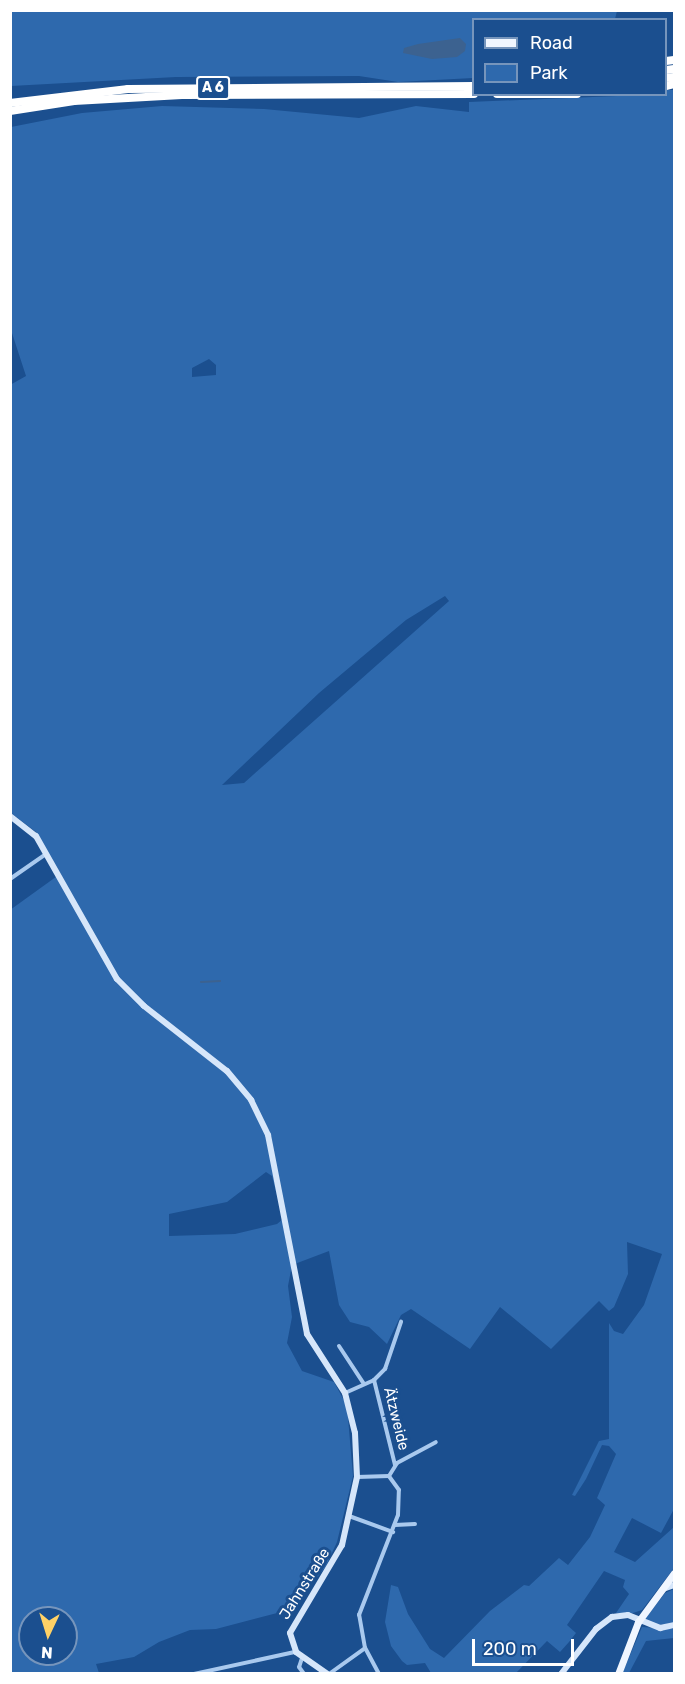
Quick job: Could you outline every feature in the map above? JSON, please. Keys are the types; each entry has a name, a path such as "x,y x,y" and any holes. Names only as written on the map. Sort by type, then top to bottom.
{"highway":[{"name":"A 6","path":"13,107 128,89 472,86"},
{"name":"A 6","path":"13,107 171,95 472,94"}],"main road":[{"path":"618,1674 635,1628 644,1612 660,1590 674,1578"}],"street":[{"name":"Jahnstraße","path":"10,816 33,832 117,979 153,1014 213,1058 246,1092 268,1135 307,1334 345,1393 354,1425 357,1477 338,1554 291,1629 290,1639 296,1652"},
{"path":"10,879 46,854"},
{"name":"Ätzweide","path":"345,1393 374,1380 390,1360 401,1322"},
{"name":"Ätzweide","path":"339,1346 364,1384"},
{"name":"Ätzweide","path":"374,1380 396,1465"},
{"path":"389,1476 396,1465 436,1442"},
{"path":"357,1477 389,1476 396,1483 400,1497 393,1532 360,1608 364,1648 379,1674"},
{"path":"349,1516 393,1532"},
{"path":"395,1525 415,1524"},
{"path":"561,1674 603,1622 624,1615 656,1627 675,1625"},
{"path":"194,1674 296,1652 328,1674 364,1648"},
{"path":"302,1658 298,1666 304,1674"}],"green space":[{"path":"11,11 617,11 615,18 472,18 472,78 398,82 359,76 176,77 11,86"},
{"path":"667,90 674,90 674,1509 661,1533 632,1518 614,1552 635,1562 674,1527 674,1568 642,1610 633,1613 616,1613 629,1594 623,1587 625,1580 604,1571 567,1625 576,1633 569,1642 560,1652 547,1641 515,1674 431,1673 425,1663 407,1665 402,1661 391,1646 385,1622 391,1585 398,1587 408,1614 430,1649 444,1658 490,1611 524,1585 529,1586 559,1558 568,1565 590,1537 605,1505 597,1498 616,1454 609,1446 602,1445 586,1479 575,1496 572,1495 599,1441 609,1439 609,1323 614,1331 623,1334 644,1305 662,1254 627,1242 628,1274 614,1307 609,1311 599,1301 551,1349 500,1307 470,1349 411,1309 401,1315 387,1344 369,1327 350,1322 339,1305 329,1251 292,1265 288,1286 292,1317 287,1343 302,1371 334,1382 347,1406 353,1476 337,1542 326,1566 307,1590 294,1592 281,1612 216,1629 190,1630 159,1642 134,1657 96,1664 99,1673 11,1673 10,910 60,874 36,832 11,813 10,385 26,376 11,330 11,127 82,113 162,106 264,109 359,118 416,106 469,112 469,102 667,96","holes":["209,359 216,365 216,375 192,377 192,368","445,596 449,601 244,783 222,785 319,693 406,620","266,1172 272,1176 283,1219 277,1224 235,1234 169,1236 169,1214 227,1202"]},
{"path":"674,1589 674,1623 657,1625 645,1619 665,1593"},
{"path":"642,1627 674,1629 674,1638 646,1641 629,1673 622,1674"}],"shaded area":[{"path":"460,38 466,44 465,51 457,57 432,59 403,53 404,48 418,44"}],"waterway":[{"path":"201,982 220,981"}]}
